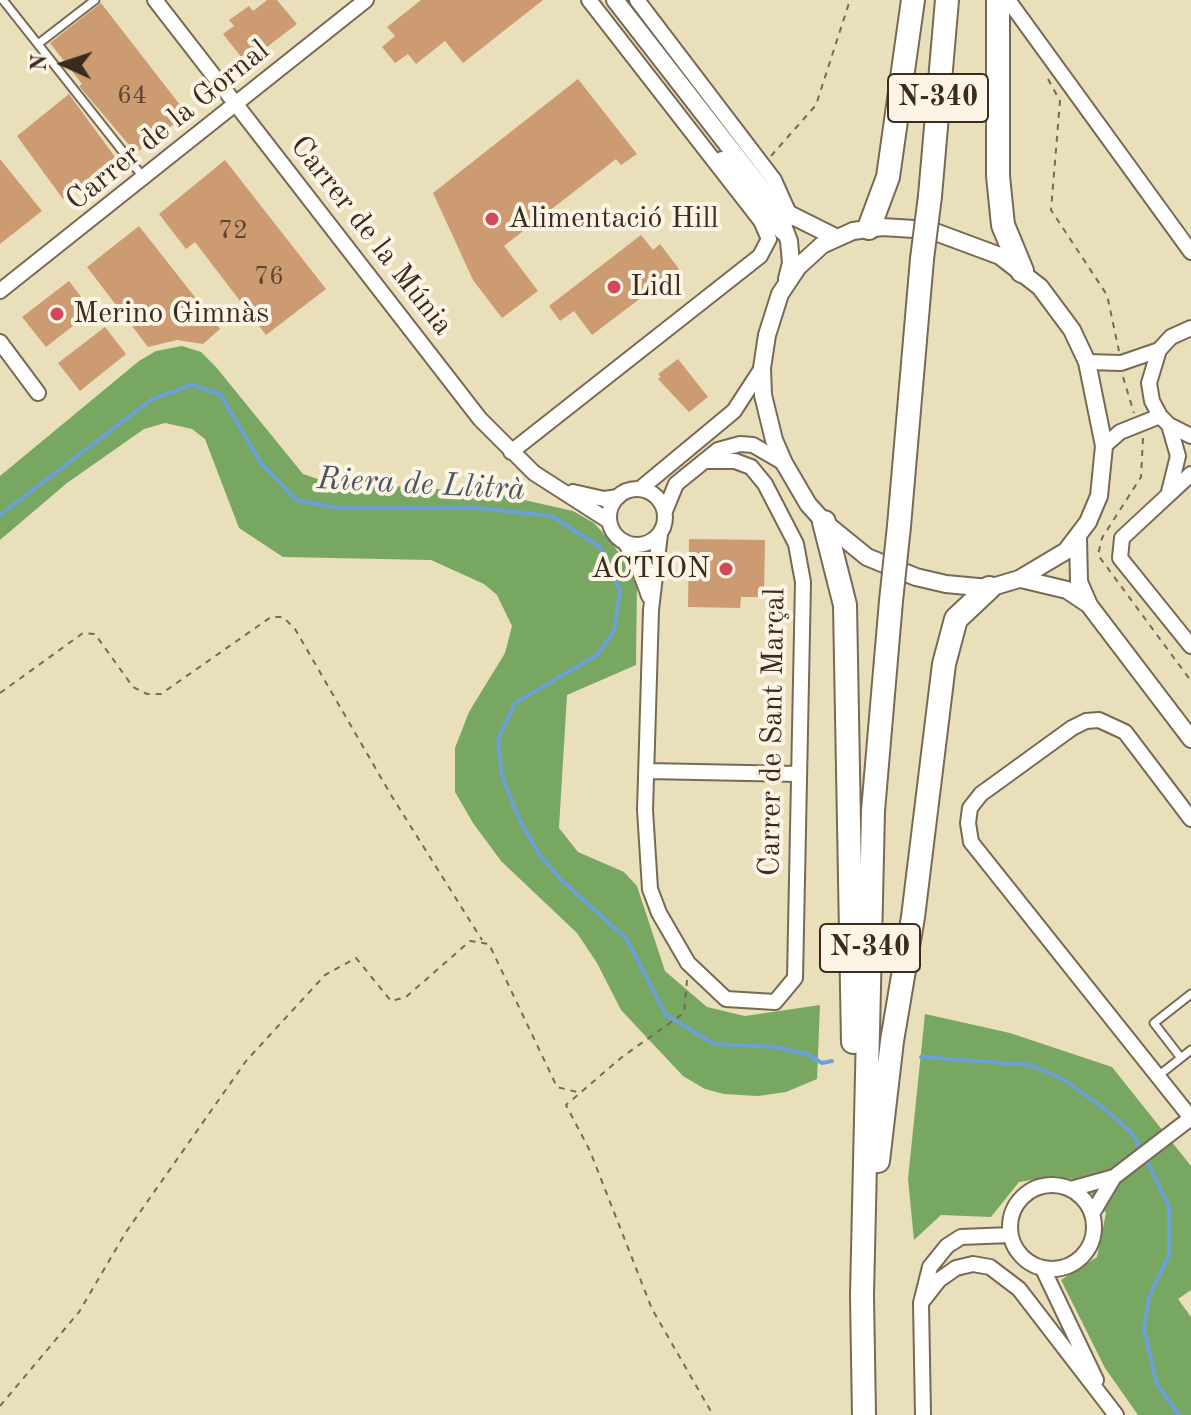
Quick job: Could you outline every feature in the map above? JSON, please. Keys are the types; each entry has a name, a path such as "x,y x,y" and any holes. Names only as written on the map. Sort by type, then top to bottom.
{"highway":[{"path":"869,228 888,177 913,0"},
{"name":"N-340","path":"864,1415 862,1295 873,811 947,0"},
{"path":"1005,4 1001,200 1003,225 1022,271"},
{"path":"824,522 838,566 845,605 853,1038 853,1266 862,1295"},
{"path":"862,1295 875,1264 876,1173 892,1041 913,917 944,664 956,619 989,588"}],"street":[{"name":"Carrer de la Múnia","path":"155,0 511,452 534,473 609,521"},
{"name":"Carrer de la Gornal","path":"0,291 145,179 366,0"},
{"path":"511,452 760,256 769,239 761,221 589,0"},
{"path":"615,0 776,207 791,219 835,237"},
{"path":"637,0 774,180 791,219"},
{"path":"1005,4 1188,249 1191,263"},
{"path":"697,138 745,184 789,241"},
{"path":"776,207 789,241 791,263 787,281 770,320 762,368 766,413 784,463 824,522 867,557 895,570 946,584 989,588 1019,579 1053,561 1078,538 1099,496 1104,446 1087,362 1054,304 1022,271 979,245 955,237 930,230 869,228 835,237 810,255 787,281"},
{"path":"1087,362 1121,363 1159,350 1189,324"},
{"path":"0,342 38,393"},
{"path":"1159,350 1151,366 1149,383 1152,401 1165,421 1178,456 1175,478 1167,496"},
{"path":"651,610 647,586 625,542 609,521 610,509 618,497 640,489 734,411 762,368"},
{"path":"1104,446 1120,432 1139,424 1165,421 1191,436"},
{"path":"688,963 659,913 650,889 645,855 651,610 660,534 676,484 718,450 740,444 753,445 784,463"},
{"name":"Carrer de Sant Marçal","path":"688,963 726,999 775,1002 795,978 803,582 796,544 781,511 751,467 720,459 704,461"},
{"path":"1191,474 1122,538 1120,558 1191,646"},
{"name":"Carrer de la Múnia","path":"561,489 595,498 618,497"},
{"path":"640,489 654,494 665,513"},
{"path":"625,542 641,545 660,534"},
{"path":"1078,538 1079,582 1089,605 1191,739"},
{"path":"1019,579 1067,590 1089,605"},
{"path":"1071,1189 1080,1195 1092,1214 1093,1236 1083,1256 1065,1268 1043,1269 1021,1256 1010,1235 1014,1208 1021,1197 1045,1185 1071,1189 1114,1177 1191,1118 971,842 968,823 970,808 981,794 1072,728 1086,721 1099,720 1125,732 1191,819"},
{"path":"647,771 798,774"},
{"path":"1092,1214 1114,1177"},
{"path":"923,1415 921,1303 930,1267 947,1246 974,1234 1010,1235"},
{"path":"921,1303 939,1280 956,1268 973,1264 990,1267 1019,1289 1111,1410"},
{"path":"1043,1269 1111,1410"}],"lane":[{"path":"3,0 145,179"},
{"path":"38,44 95,0"},
{"path":"1181,1058 1154,1023 1191,994"},
{"path":"1158,1076 1191,1050"}],"path":[{"path":"768,160 816,105 850,0"},
{"path":"1043,69 1060,101 1051,210 1107,295 1125,387 1144,444 1141,477 1102,538 1098,555 1191,681"},
{"path":"0,693 83,633 95,634 133,687 147,694 161,694 271,617 283,617 295,629 391,795 483,941"},
{"path":"0,1406 79,1312 126,1232 246,1061 325,975 356,958 391,1001 406,997 470,941 489,944 557,1087 581,1093"},
{"path":"688,963 684,1013 566,1105 590,1151 652,1309 713,1415"}],"green space":[{"path":"182,346 201,352 216,367 303,474 324,481 493,493 573,511 594,523 612,543 637,580 636,665 567,695 559,828 578,852 624,872 637,886 665,971 707,1007 745,1016 820,1005 817,1079 786,1092 758,1096 724,1094 705,1089 683,1076 621,1010 597,963 577,933 501,861 473,823 455,792 455,748 469,712 505,653 512,626 497,595 484,584 431,560 283,557 239,528 205,439 192,429 165,423 144,429 67,483 0,540 0,476 139,361 156,351"},
{"path":"925,1014 1010,1033 1112,1067 1191,1166 1191,1290 1178,1299 1191,1317 1191,1415 1138,1415 1105,1368 1061,1280 1097,1257 1106,1213 1082,1181 1055,1176 1019,1182 991,1217 941,1215 914,1240 908,1179"}],"building":[{"path":"267,0 277,0 297,24 246,63 223,34 234,26 229,20 249,6 253,11"},
{"path":"421,0 543,0 463,63 445,41 416,64 408,54 395,63 382,47 395,36 387,27"},
{"path":"101,3 187,114 136,153 79,86 82,84 50,43"},
{"name":"Alimentació Hill","path":"578,79 637,154 621,165 616,159 504,246 538,291 502,318 473,280 433,193"},
{"path":"69,94 115,157 63,199 17,136"},
{"path":"0,159 42,211 0,244"},
{"path":"225,160 326,289 266,335 195,242 186,249 159,214"},
{"path":"139,226 220,329 203,344 177,340 148,347 87,267"},
{"name":"Lidl","path":"641,235 653,250 660,244 679,269 592,335 574,311 560,321 549,306"},
{"name":"Merino Gimnàs","path":"69,281 92,311 46,347 22,317"},
{"path":"105,327 126,354 80,391 58,363"},
{"path":"678,359 708,397 689,412 658,379 661,377 658,374"},
{"name":"ACTION","path":"689,539 765,540 764,597 741,597 740,608 688,607"}],"waterway":[{"name":"Riera de Llitrà","path":"0,515 152,399 192,385 220,394 261,463 296,500 339,508 477,508 552,516 600,547 620,591 614,631 597,655 515,703 498,740 502,776 519,819 539,854 561,880 626,938 666,1015 714,1044 775,1047 807,1054 822,1063 832,1061"},
{"name":"Riera de Llitrà","path":"921,1057 1030,1065 1063,1079 1132,1133 1142,1151"},
{"name":"Riera de Llitrà","path":"1146,1159 1169,1207 1169,1255 1149,1297 1144,1329 1157,1384 1179,1415"}],"place":[{"name":"Alimentació Hill","path":"492,219"},
{"name":"Lidl","path":"614,287"},
{"name":"Merino Gimnàs","path":"57,314"},
{"name":"ACTION","path":"726,569"}]}
